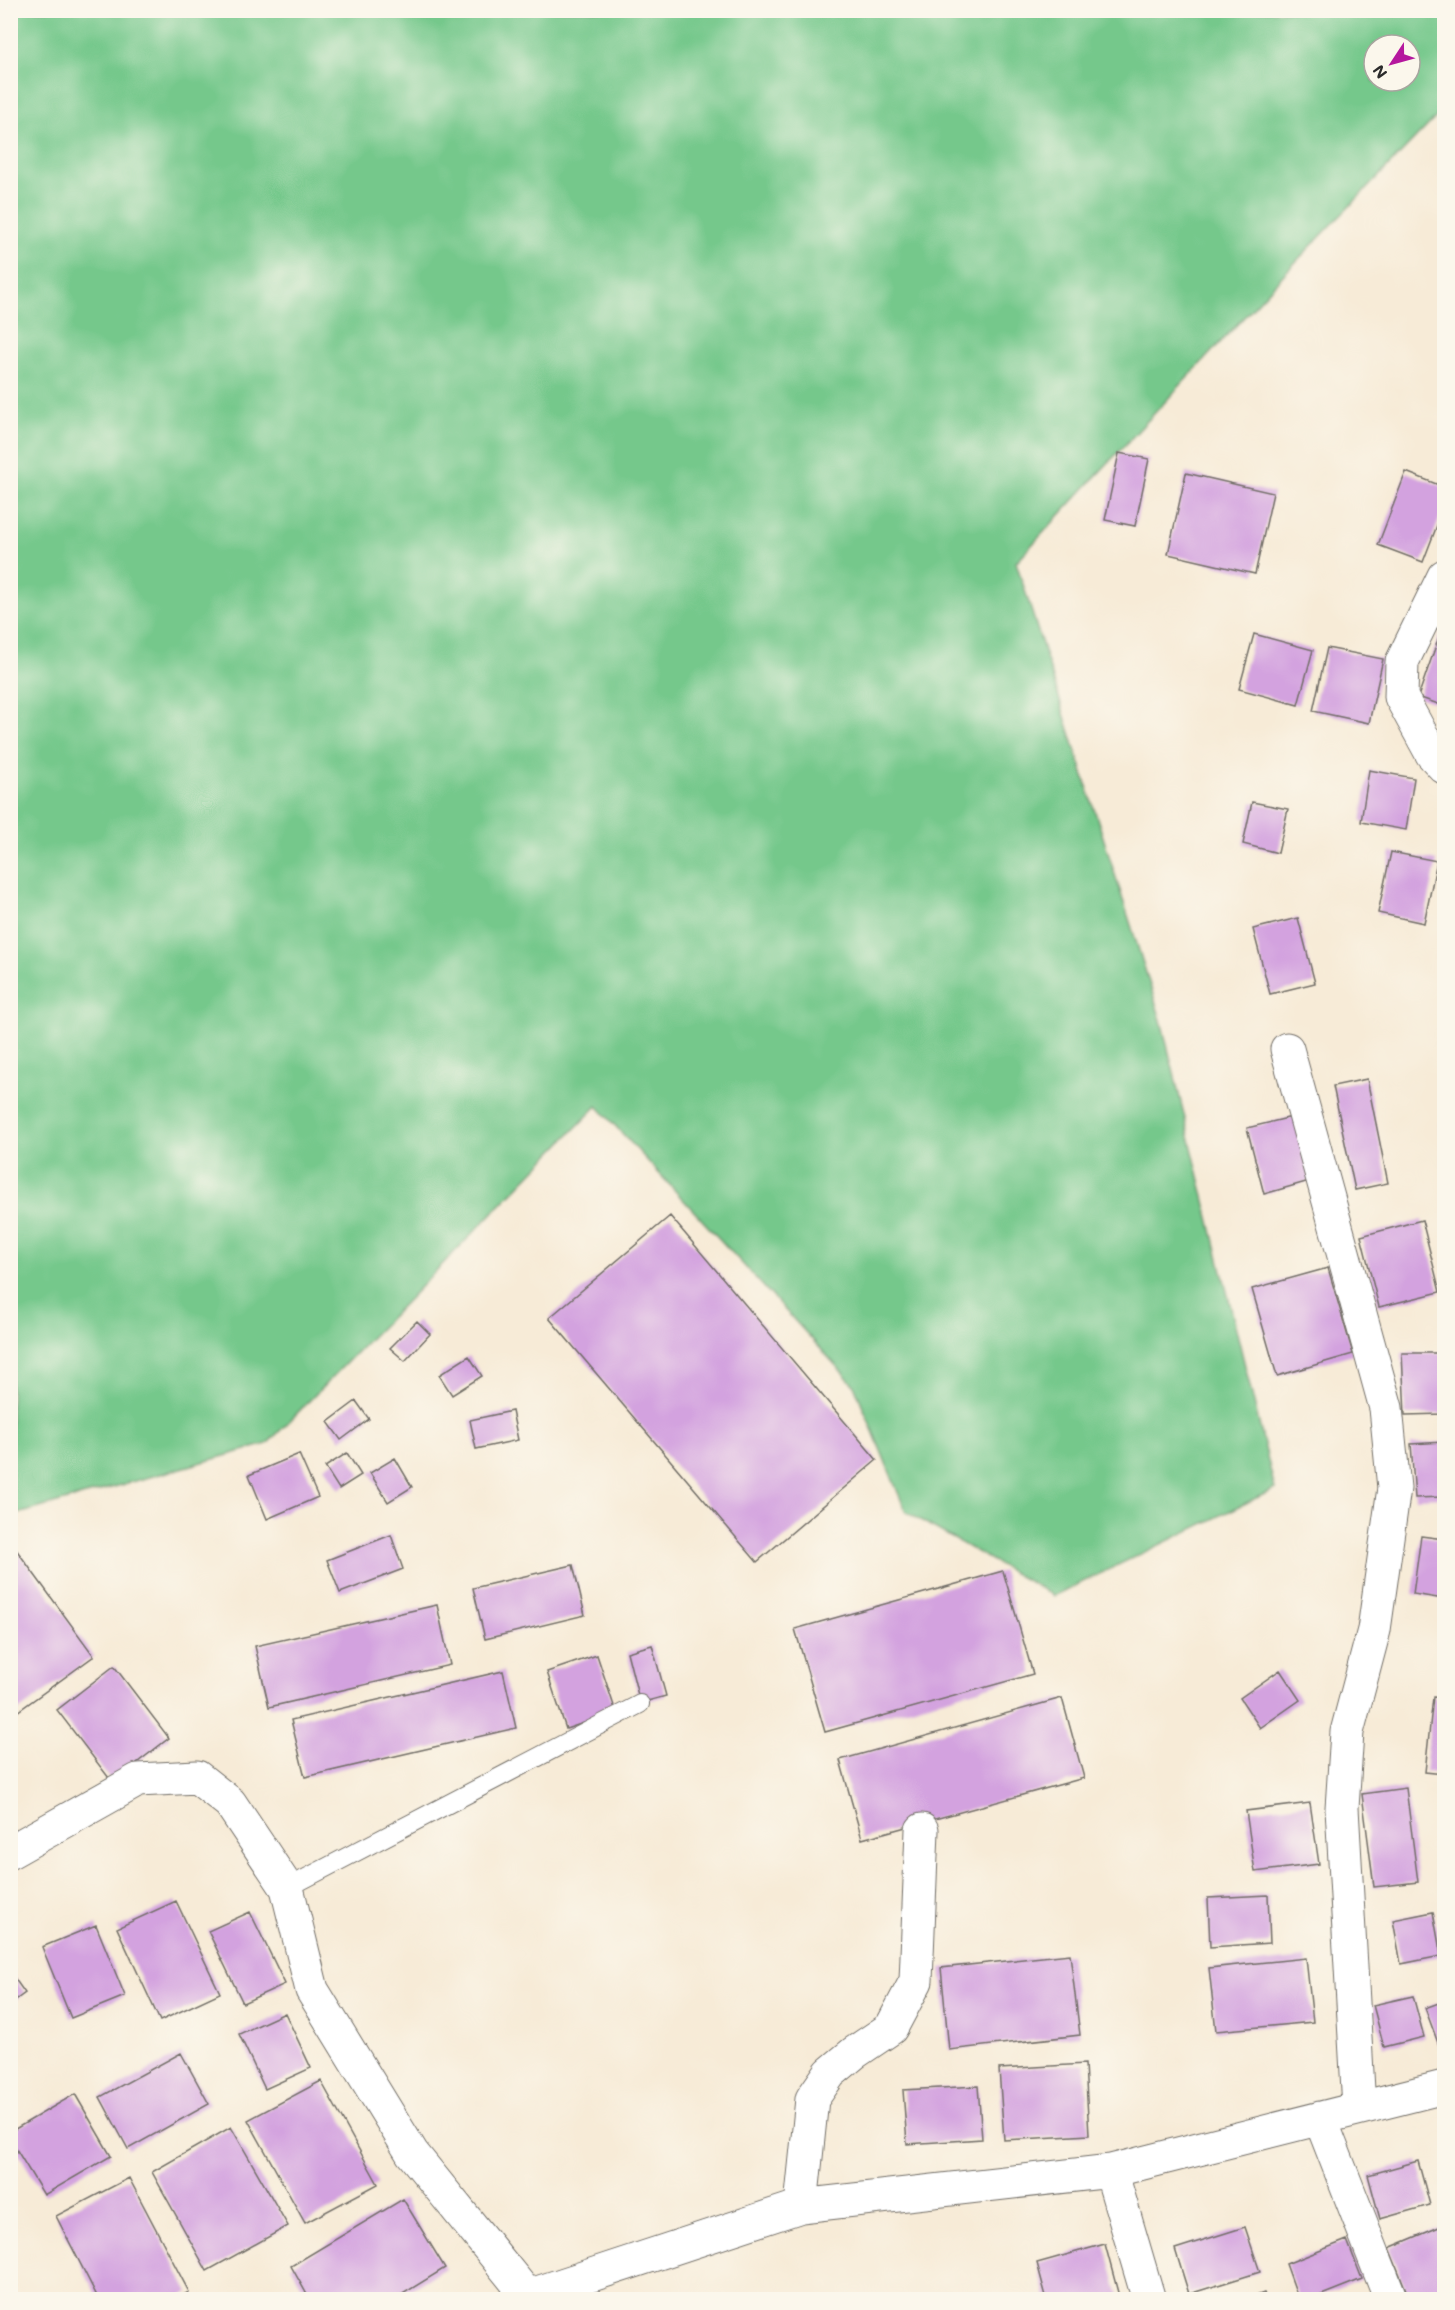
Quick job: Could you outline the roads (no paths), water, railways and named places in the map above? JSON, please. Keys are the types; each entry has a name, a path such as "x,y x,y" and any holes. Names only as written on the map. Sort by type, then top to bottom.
{"street":[{"path":"1444,576 1402,662 1401,697 1432,754 1444,767"},
{"path":"1287,1048 1386,1408 1394,1488 1374,1630 1347,1732 1342,1808 1359,2108"},
{"path":"10,1852 138,1780 197,1777 230,1803 287,1888 312,1990 411,2153 521,2297 801,2206 1111,2171 1444,2087"},
{"path":"801,2206 812,2099 830,2073 854,2053 891,2028 916,1981 922,1830"},
{"path":"1320,2118 1391,2300"},
{"path":"1111,2171 1149,2300"}],"lane":[{"path":"287,1888 640,1704"}]}
